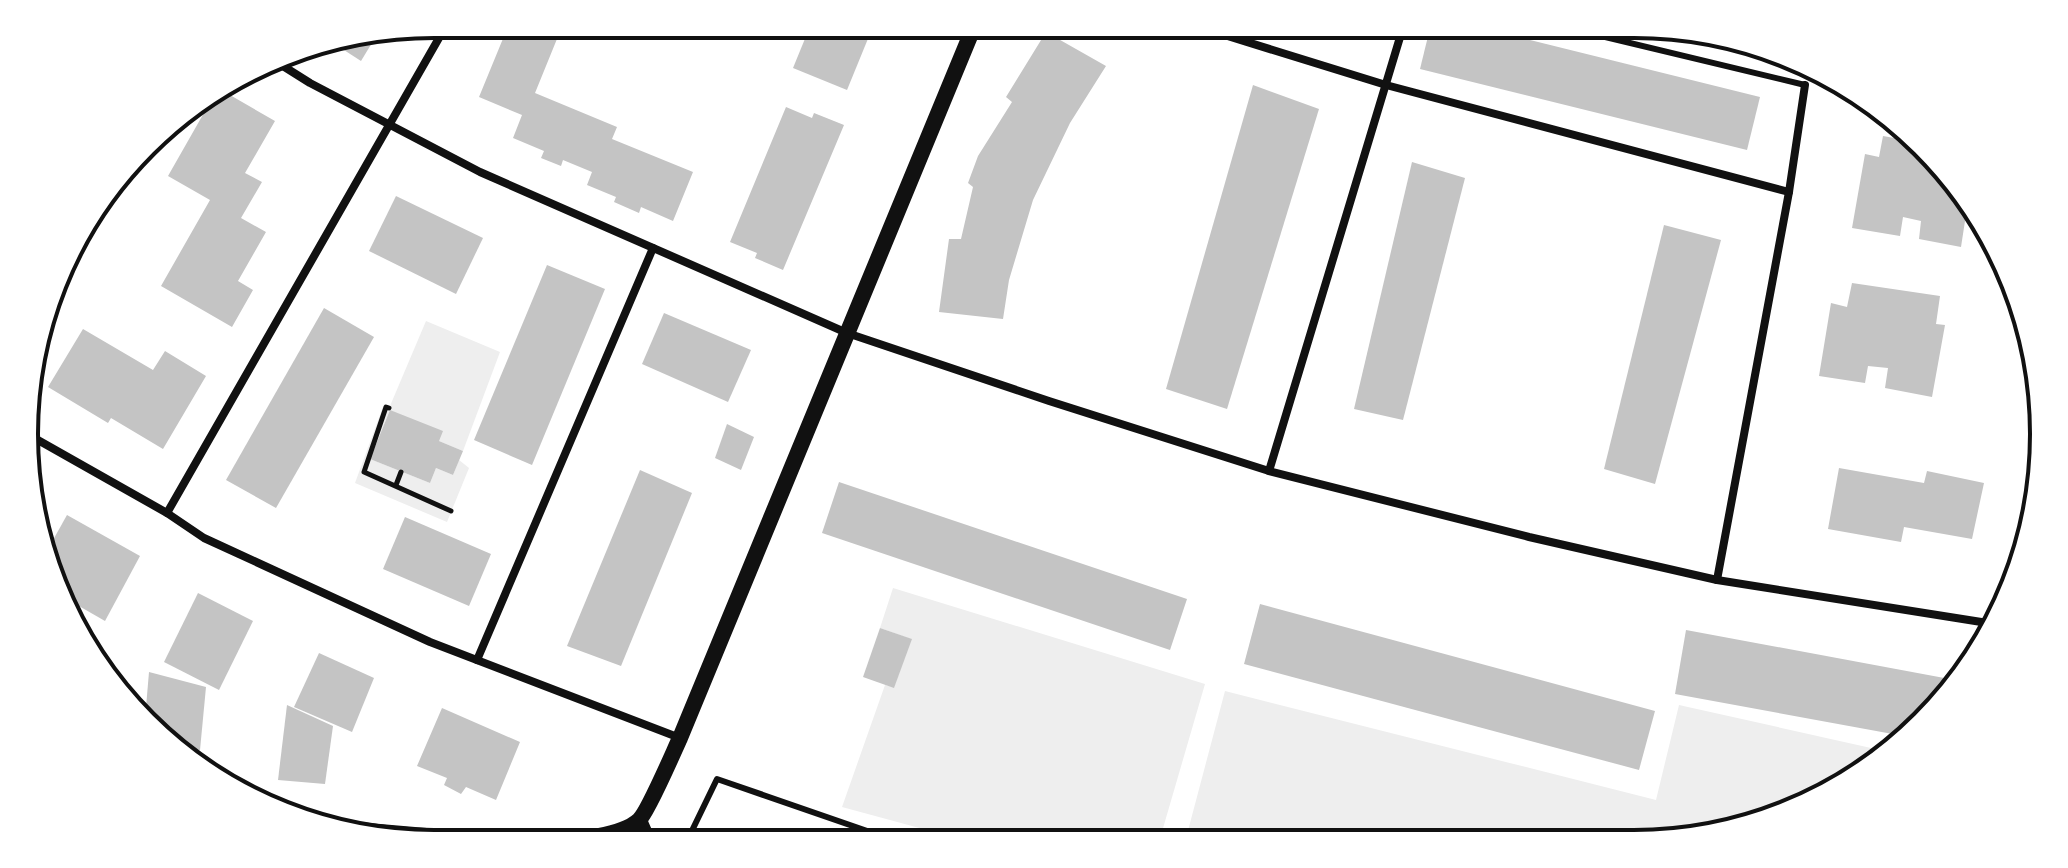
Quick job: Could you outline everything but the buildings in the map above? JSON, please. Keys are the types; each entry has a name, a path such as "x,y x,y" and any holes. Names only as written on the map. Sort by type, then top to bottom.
{"main road":[{"path":"621,830 640,820 680,738 969,38"}],"street":[{"path":"167,513 439,38"},
{"path":"1234,38 1386,85 1789,192"},
{"path":"1269,471 1400,38"},
{"path":"285,67 480,172 847,333 1269,471 1489,527 1717,580 1982,622"},
{"path":"1717,580 1789,192 1805,85"},
{"path":"477,660 653,248"},
{"path":"38,440 167,513 204,538 430,642 680,738"},
{"path":"640,820 644,830"}],"lane":[{"path":"1609,38 1805,85"},
{"path":"692,830 717,779 864,830"}],"path":[{"path":"389,408 386,407 364,472 451,511"},
{"path":"396,485 401,472"}],"shaded area":[{"path":"426,321 500,352 463,451 439,441 390,410 370,459 430,483 436,468 453,475 459,460 469,468 447,522 355,483 384,404 390,406"},
{"path":"893,588 1205,684 1162,830 927,830 842,807 885,685 894,687 911,639 880,628"},
{"path":"1225,691 1656,800 1679,705 1874,749 1832,777 1786,800 1736,817 1686,827 1634,830 1188,830"}]}
